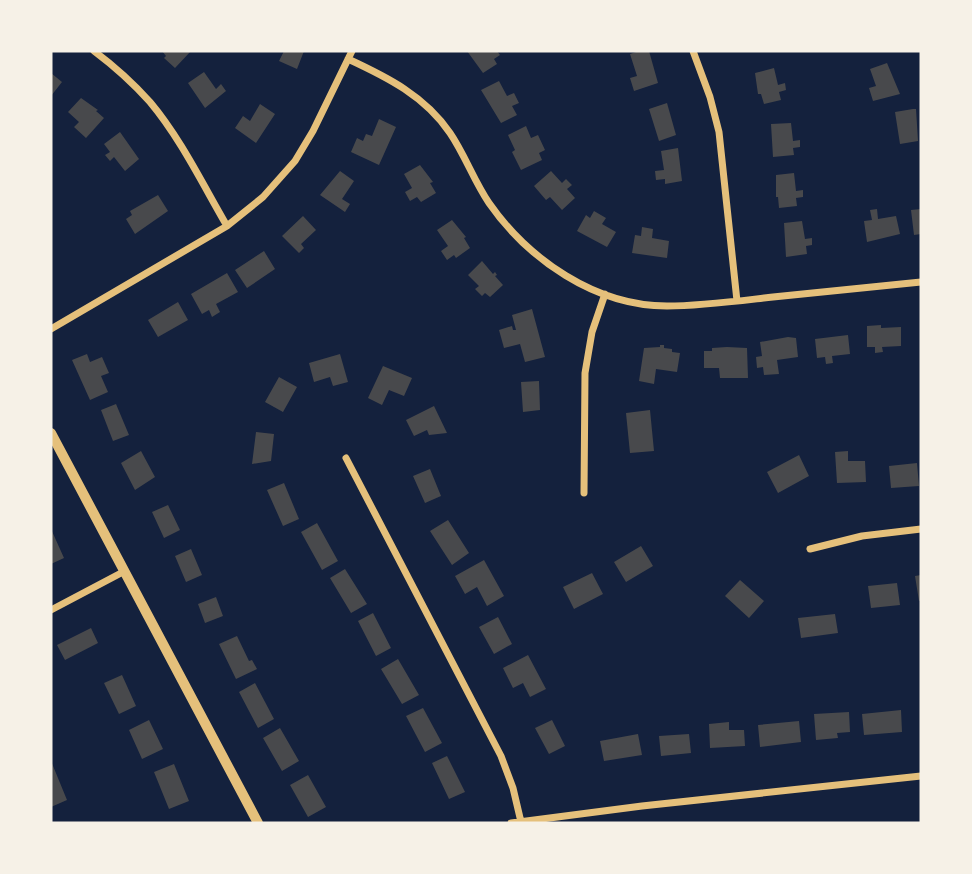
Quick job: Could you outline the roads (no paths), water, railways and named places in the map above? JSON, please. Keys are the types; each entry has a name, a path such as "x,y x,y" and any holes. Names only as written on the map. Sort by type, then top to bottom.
{"street":[{"path":"94,51 115,67 150,103 174,136 227,226"},
{"path":"51,329 227,226 263,197 295,161 313,131 352,51"},
{"path":"693,51 710,97 719,132 737,301"},
{"path":"348,59 392,80 424,103 450,132 489,202 516,238 558,272 605,294 665,306 921,282"},
{"path":"584,493 585,373 592,332 605,294"},
{"path":"51,433 258,823"},
{"path":"346,458 501,756 513,788 521,822"},
{"path":"810,549 862,536 921,529"},
{"path":"51,610 123,572"},
{"path":"510,823 921,776"}]}
